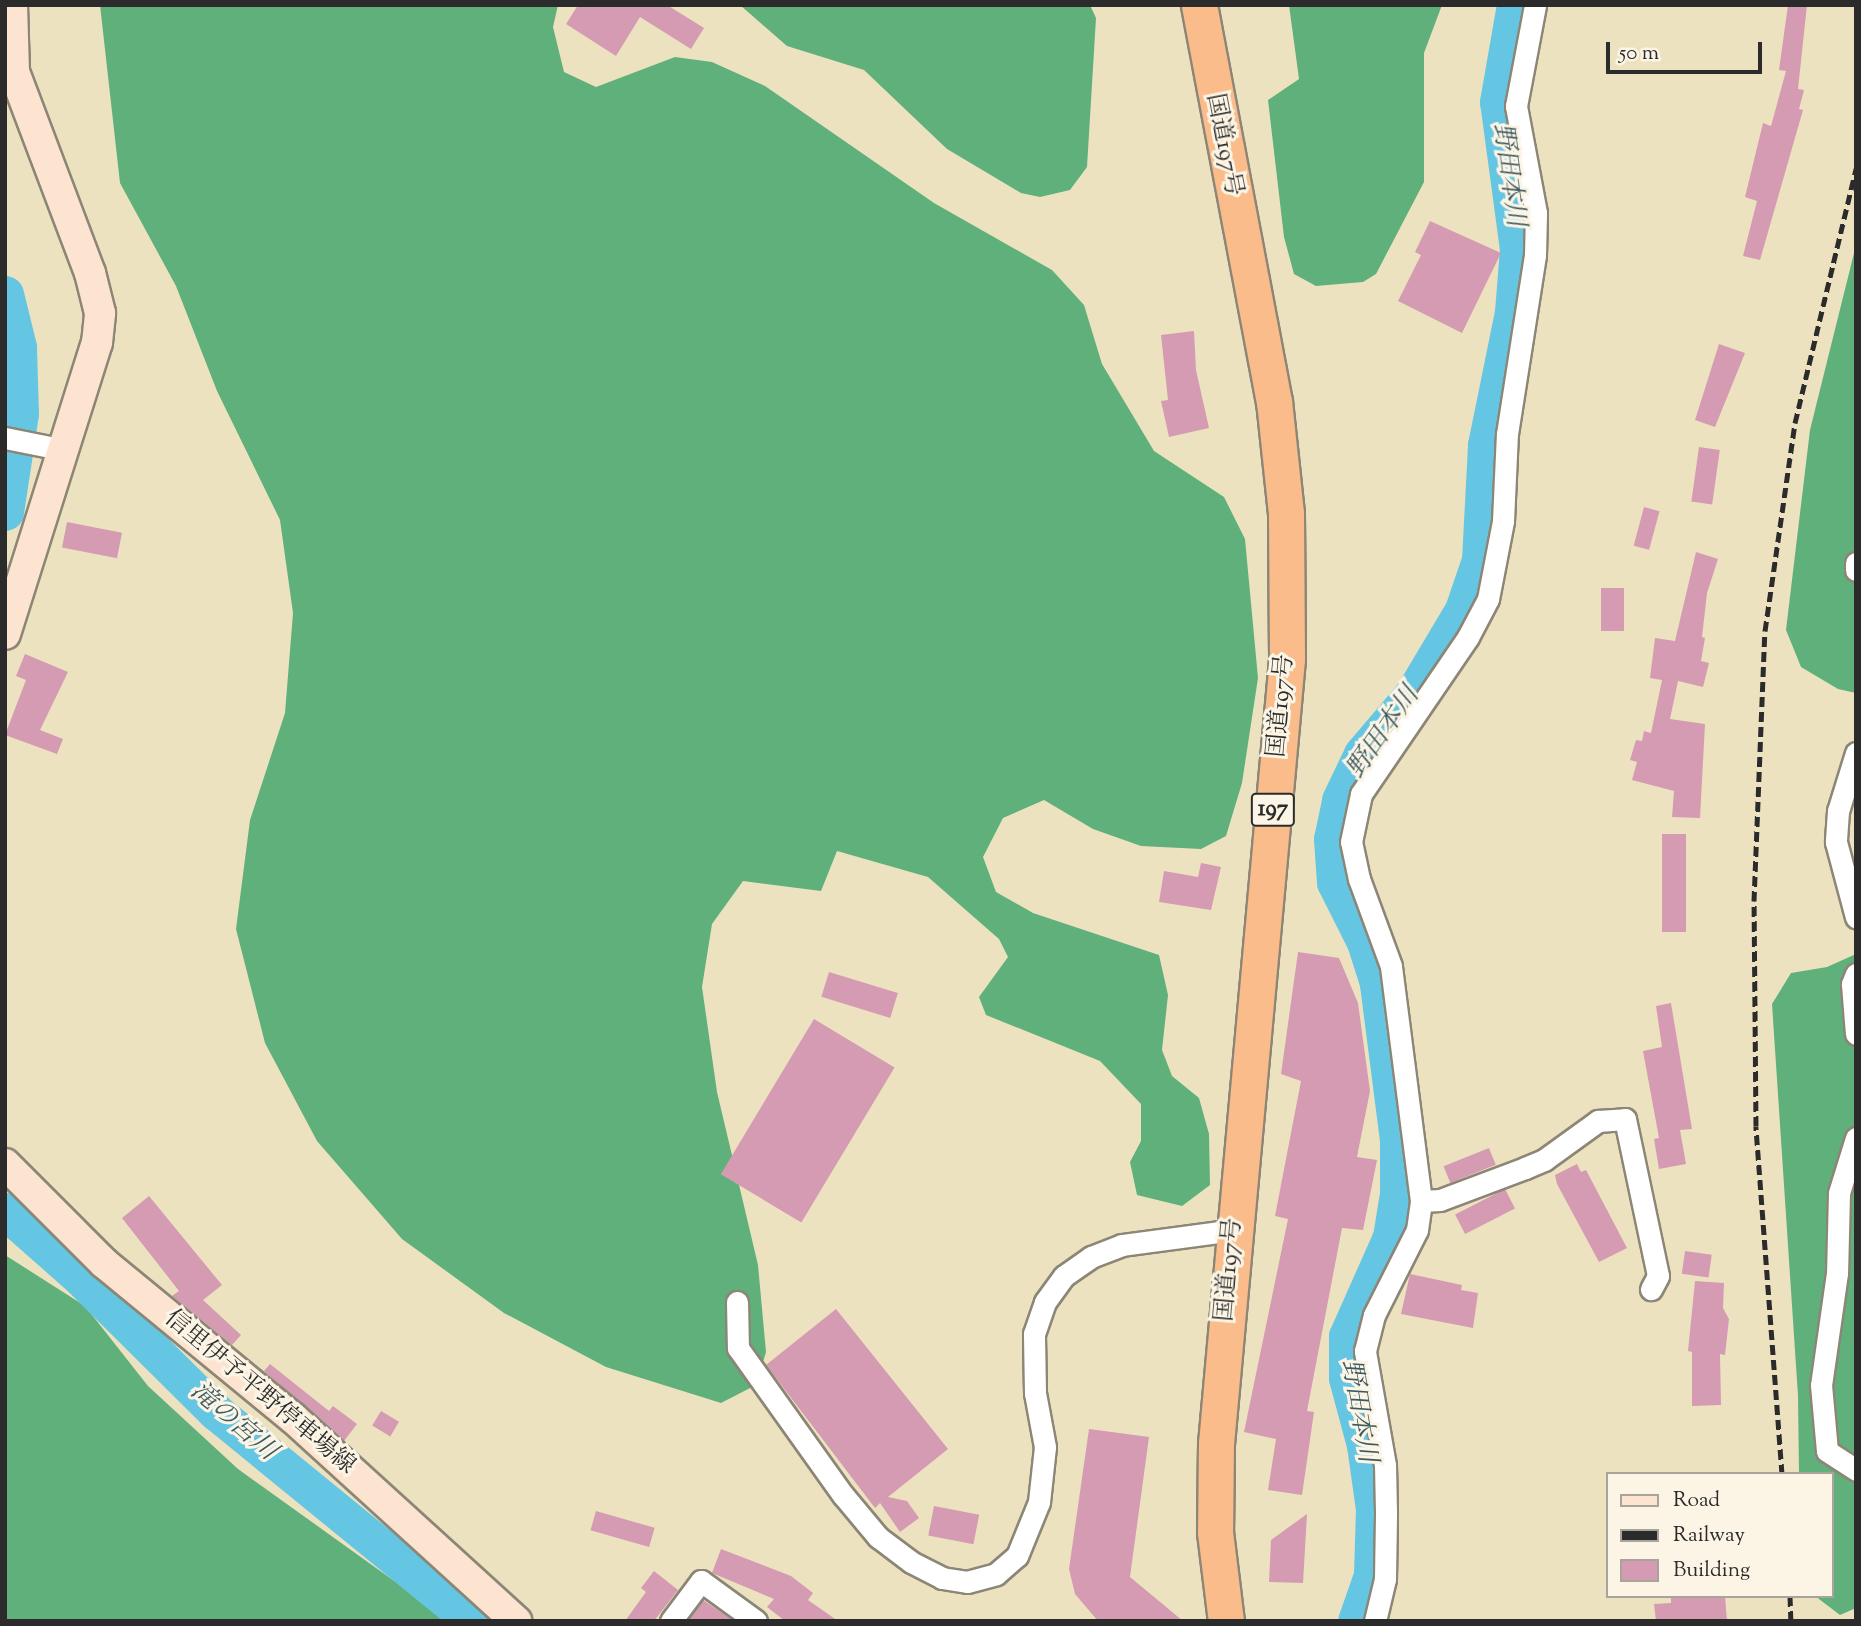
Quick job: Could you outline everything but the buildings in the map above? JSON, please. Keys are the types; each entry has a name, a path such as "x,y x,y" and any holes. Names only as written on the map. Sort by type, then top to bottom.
{"highway":[{"name":"国道197号","path":"1199,5 1274,401 1286,513 1287,659 1216,1443 1215,1532 1226,1621"}],"main road":[{"path":"5,635 52,447 97,343 100,313 90,273 13,72 12,5"},
{"name":"信里伊予平野停車場線","path":"5,1164 104,1263 293,1418 516,1621"}],"street":[{"path":"1375,1621 1385,1579 1385,1465 1365,1351 1374,1315 1417,1230 1421,1200 1391,966 1359,879 1351,842 1361,794 1468,637 1488,599 1503,521 1507,433 1535,255 1536,213 1516,106 1535,5"},
{"path":"5,438 52,447"},
{"path":"1856,563 1856,570"},
{"path":"1856,752 1838,811 1836,842 1856,917"},
{"path":"1856,974 1856,1034"},
{"path":"1421,1200 1440,1200 1544,1160 1598,1121 1620,1117 1625,1119 1658,1276 1651,1289"},
{"path":"1856,1138 1839,1193 1837,1273 1821,1385 1827,1451 1856,1470"},
{"path":"737,1302 738,1348 843,1495 878,1537 911,1562 942,1578 967,1582 996,1574 1017,1556 1039,1502 1045,1447 1035,1393 1034,1334 1045,1302 1064,1276 1091,1257 1122,1245 1234,1230"},
{"path":"671,1621 701,1581 756,1621"}],"green space":[{"path":"100,5 558,5 553,27 564,72 596,87 675,57 712,62 765,86 934,203 1052,270 1084,305 1102,364 1154,451 1224,497 1245,539 1258,678 1242,783 1226,836 1201,849 1141,846 1093,829 1044,800 1003,818 983,857 996,892 1033,913 1159,955 1168,995 1162,1050 1172,1076 1199,1098 1209,1134 1210,1185 1182,1206 1137,1195 1130,1162 1141,1141 1141,1104 1100,1061 986,1015 979,997 1008,957 999,939 928,877 837,851 821,891 743,881 712,924 702,987 717,1092 758,1265 766,1352 756,1385 721,1403 606,1367 504,1313 402,1239 317,1141 265,1043 236,929 250,820 285,713 293,613 280,520 217,391 176,286 120,183"},
{"path":"740,5 1090,5 1096,18 1087,167 1070,190 1040,197 1021,193 947,149 864,70 787,46"},
{"path":"1289,5 1442,5 1424,53 1424,182 1376,274 1363,282 1316,286 1294,274 1284,237 1268,100 1299,79"},
{"path":"1856,245 1856,693 1838,689 1801,667 1786,630 1810,430"},
{"path":"1856,954 1856,1608 1840,1615 1818,1598 1833,1598 1833,1472 1799,1472 1798,1396 1772,1004 1791,973 1827,967"},
{"path":"5,1255 85,1306 148,1386 238,1469 450,1621 5,1621"}],"waterway":[{"name":"野田本川","path":"1356,1621 1372,1575 1374,1509 1365,1445 1347,1378 1347,1336 1391,1237 1398,1194 1398,1140 1378,983 1365,942 1335,882 1332,839 1340,800 1362,754 1413,694 1463,610 1480,560 1486,445 1513,312 1518,249 1498,102 1515,5"},
{"name":"滝の宮川","path":"5,294 18,347 20,413 5,512"},
{"name":"滝の宮川","path":"5,1211 81,1278 216,1412 472,1621"}],"railway":[{"path":"1782,1472 1756,1126 1754,901 1765,631 1795,423 1856,168"},
{"path":"1790,1598 1791,1621"}]}
